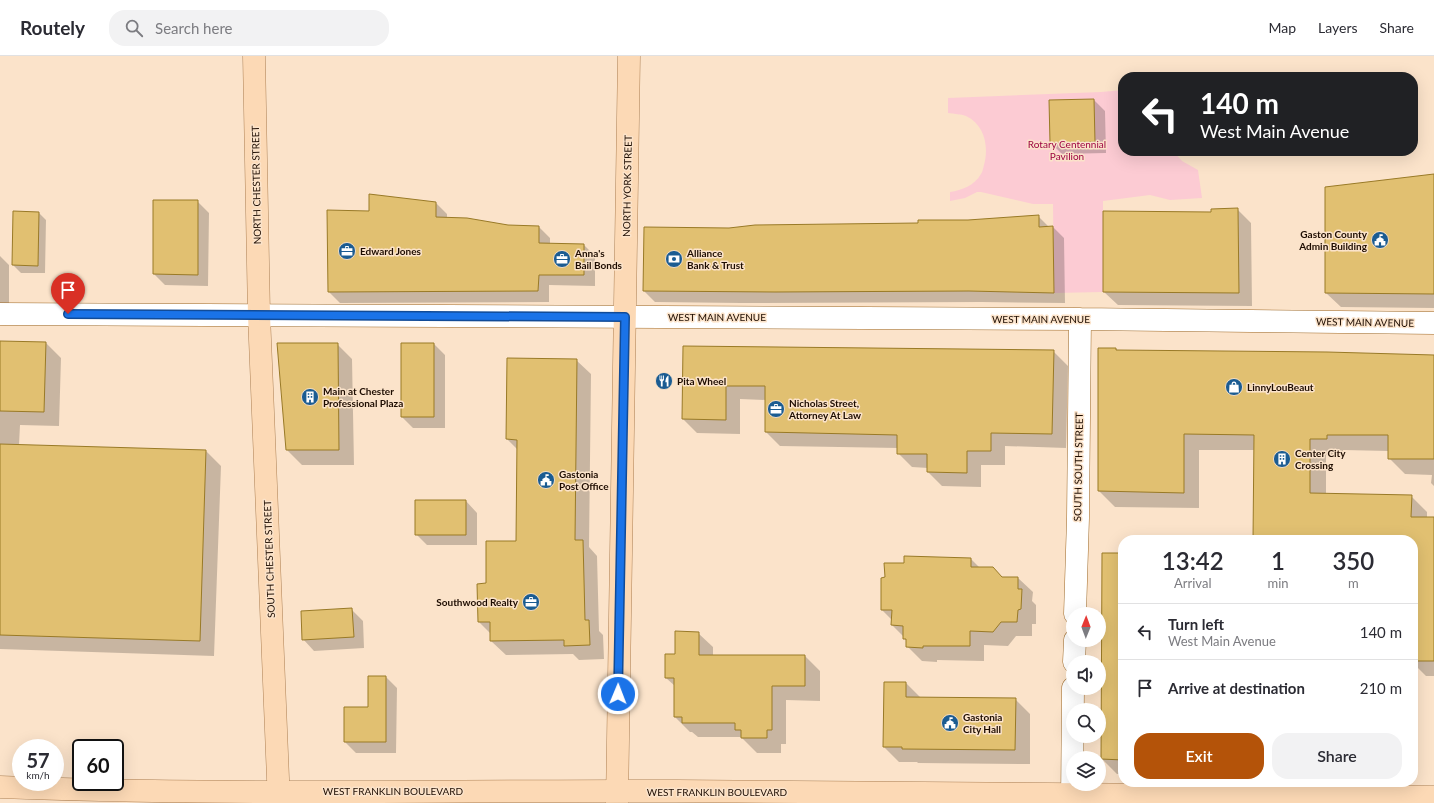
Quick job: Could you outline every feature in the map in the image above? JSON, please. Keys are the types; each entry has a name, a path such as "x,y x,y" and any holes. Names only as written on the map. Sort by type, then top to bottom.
{"main road":[{"name":"NORTH YORK STREET","path":"617,797 630,56"},
{"name":"NORTH CHESTER STREET","path":"254,63 259,315"},
{"name":"SOUTH CHESTER STREET","path":"259,315 279,797"},
{"name":"WEST FRANKLIN BOULEVARD","path":"0,787 279,797 1072,799 1434,797"}],"street":[{"name":"WEST MAIN AVENUE","path":"0,314 1080,319 1434,323"},
{"name":"SOUTH SOUTH STREET","path":"1075,607 1078,518 1080,319"},
{"path":"1072,799 1073,695"}],"green space":[{"name":"Rotary Centennial Pavilion","path":"1118,90 1118,156 1178,156 1182,161 1198,170 1202,198 1170,200 1150,195 1103,201 1103,292 1054,293 1053,204 1033,204 981,192 977,192 965,198 950,201 950,192 967,187 975,182 982,173 986,144 978,125 972,120 960,114 948,113 948,98"}],"building":[{"name":"Rotary Centennial Pavilion","path":"1094,99 1095,142 1050,143 1049,100"},
{"name":"Gaston County Admin Building","path":"1434,174 1434,294 1325,293 1325,187"},
{"path":"369,194 436,202 436,217 467,218 508,225 539,226 539,243 584,244 584,275 539,275 538,291 328,292 327,210 369,211"},
{"path":"153,200 198,200 198,275 153,274"},
{"path":"1238,208 1239,293 1103,292 1103,211 1211,212 1211,209"},
{"path":"13,211 39,212 38,266 12,265"},
{"path":"1039,215 1039,227 1053,226 1054,293 969,291 643,291 644,227 729,228 755,225 918,223 918,220 968,220"},
{"path":"0,341 46,342 44,412 0,411"},
{"name":"Main at Chester Professional Plaza","path":"277,343 338,343 339,450 286,450"},
{"path":"401,343 434,343 434,417 401,417"},
{"path":"683,346 1054,350 1052,434 991,433 991,451 967,451 967,473 927,472 927,454 897,454 897,435 765,432 765,386 726,386 726,420 682,419"},
{"path":"1098,348 1116,348 1116,350 1327,352 1434,355 1434,459 1388,459 1388,435 1327,435 1327,439 1310,439 1310,493 1412,495 1411,517 1434,517 1434,661 1418,661 1418,535 1253,535 1254,435 1184,434 1184,493 1098,491"},
{"path":"507,358 577,359 575,540 583,540 585,620 589,620 590,645 564,646 564,640 490,641 490,622 478,622 477,584 486,583 486,541 516,541 517,440 506,439"},
{"path":"0,444 206,450 200,641 0,635"},
{"path":"415,500 466,500 466,535 415,535"},
{"path":"1102,553 1118,553 1118,760 1106,759 1106,751 1101,751 1101,743 1106,743 1106,703 1101,703 1101,695 1106,695 1106,655 1102,655 1102,647 1106,647 1106,607 1102,607"},
{"path":"904,556 971,558 971,567 993,567 1002,577 1018,577 1018,589 1022,589 1021,609 1018,610 1017,622 1001,622 993,632 970,631 970,646 923,646 923,648 906,647 906,639 903,639 903,626 891,625 892,610 881,610 881,578 885,577 884,563 904,563"},
{"path":"352,608 354,637 302,640 301,611"},
{"path":"675,631 699,632 699,655 805,655 805,686 772,686 772,730 767,730 767,738 741,738 741,730 735,730 735,723 682,723 682,717 674,717 674,678 665,678 665,654 675,654"},
{"path":"368,676 386,676 386,742 344,742 344,707 368,707"},
{"name":"Gastonia City Hall","path":"884,682 906,682 906,697 1016,698 1015,750 902,749 902,747 883,747"}],"place":[{"name":"Gaston County Admin Building","path":"1380,240"},
{"name":"Edward Jones","path":"347,251"},
{"name":"Anna's Bail Bonds","path":"562,259"},
{"name":"Alliance Bank & Trust","path":"674,259"},
{"name":"Pita Wheel","path":"664,381"},
{"name":"LinnyLouBeaut","path":"1234,387"},
{"name":"Main at Chester Professional Plaza","path":"310,397"},
{"name":"Nicholas Street, Attorney At Law","path":"776,409"},
{"name":"Center City Crossing","path":"1282,459"},
{"name":"Gastonia Post Office","path":"546,480"},
{"name":"Southwood Realty","path":"531,602"},
{"name":"Gastonia City Hall","path":"950,723"}],"route":[{"path":"68,314 191,316 625,317 618,694"}]}
